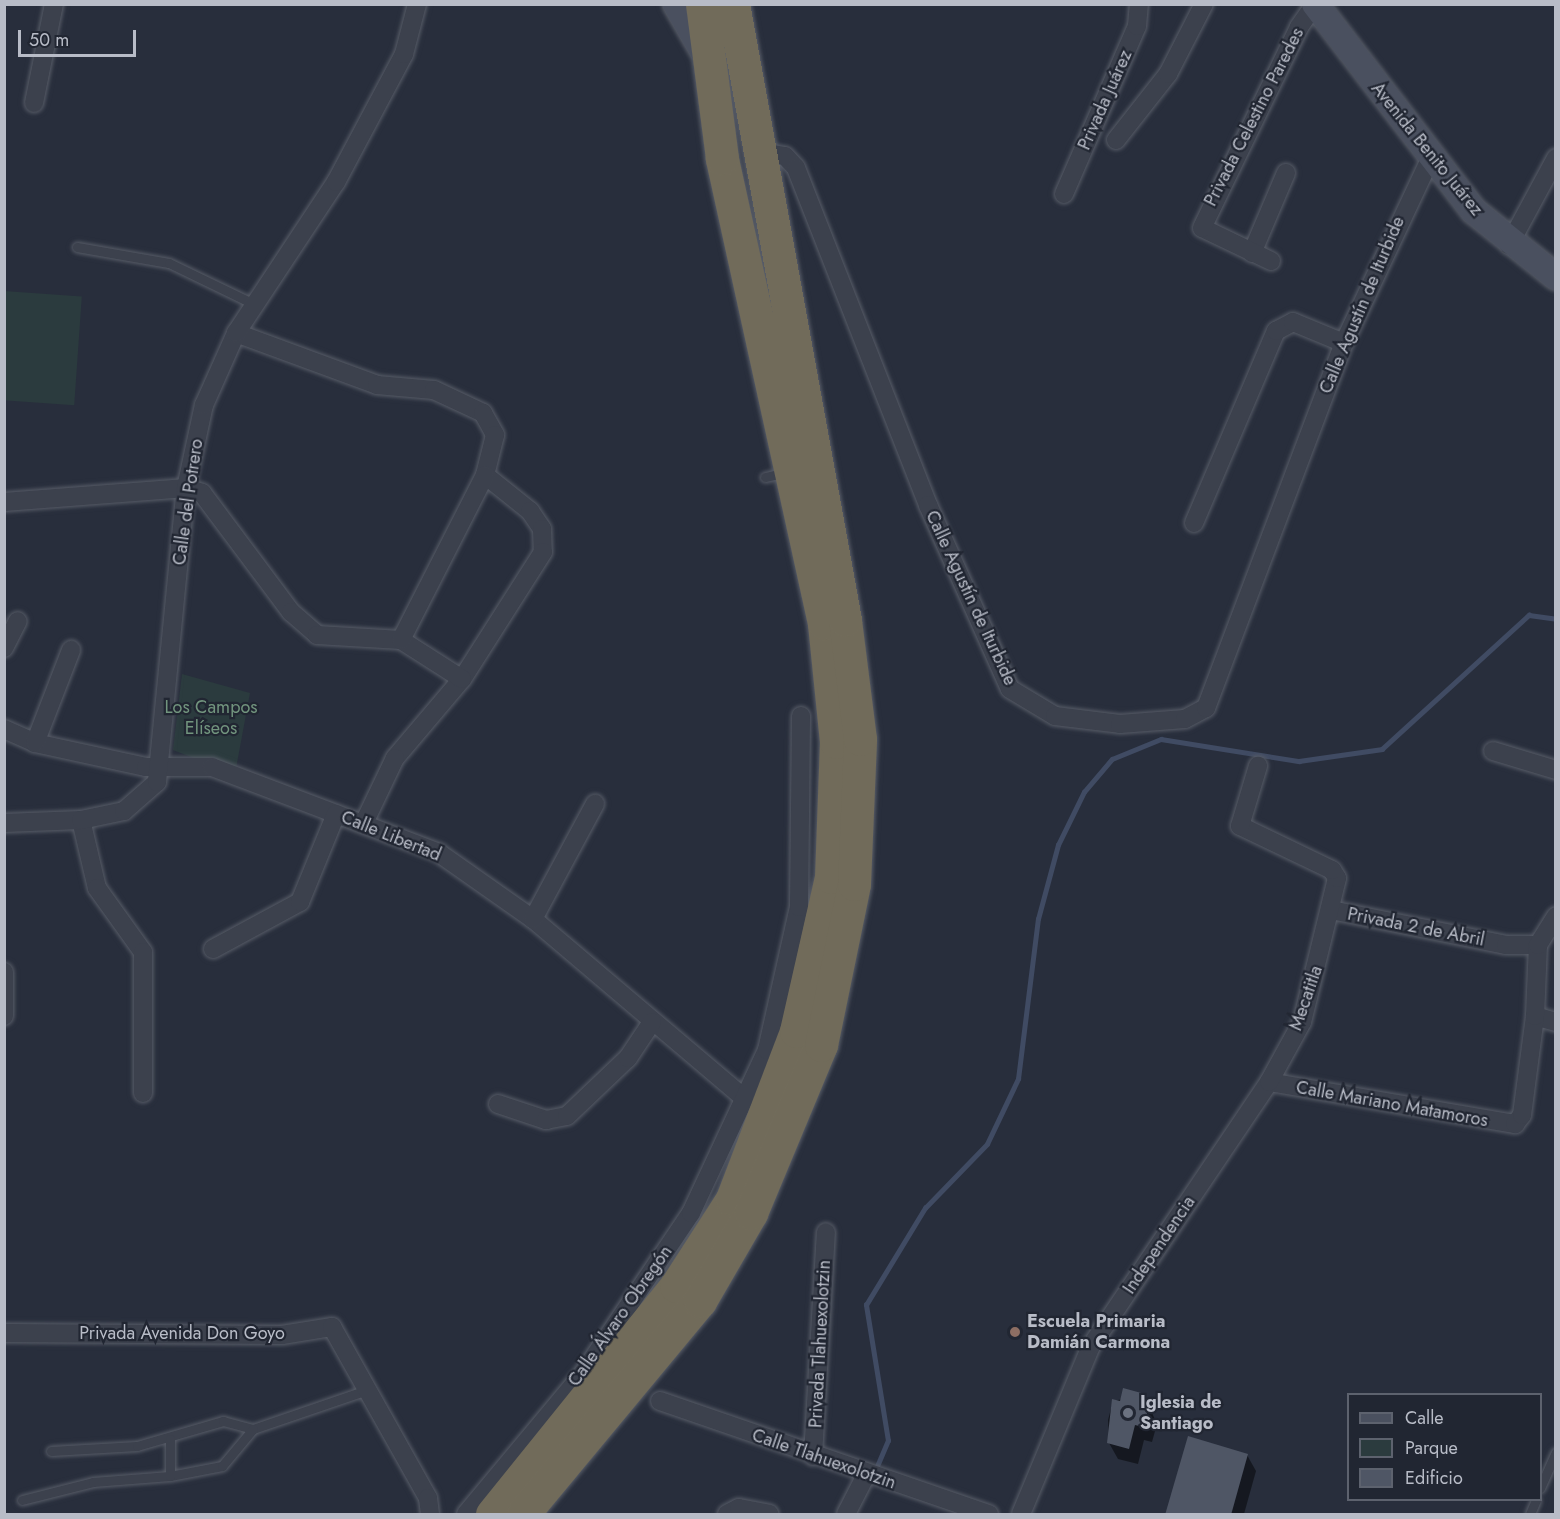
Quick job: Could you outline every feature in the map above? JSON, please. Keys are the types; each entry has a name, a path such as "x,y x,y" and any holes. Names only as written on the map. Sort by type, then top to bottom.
{"highway":[{"path":"492,1515 676,1286 732,1199 796,1031 831,876 836,742 824,623 779,474 722,158 702,4"},
{"path":"524,1515 706,1291 751,1213 794,1119 821,1045 838,974 854,884 860,739 831,531 733,4"}],"main road":[{"path":"676,4 693,41 711,64"},
{"name":"Avenida Benito Juárez","path":"1315,4 1430,159 1509,245 1556,277"}],"street":[{"path":"34,102 54,4"},
{"name":"Calle del Potrero","path":"162,769 186,488 204,405 236,333 336,182 404,54 417,4"},
{"name":"Privada Juárez","path":"1064,194 1137,26 1139,4"},
{"path":"1116,140 1168,74 1204,4"},
{"name":"Privada Celestino Paredes","path":"1271,261 1209,236 1202,228 1204,216 1299,27 1315,4"},
{"name":"Calle Agustín de Iturbide","path":"762,152 785,156 796,168 928,505 1010,689 1055,716 1120,724 1185,719 1206,708 1344,344 1430,159"},
{"path":"1509,245 1556,158"},
{"path":"1252,253 1286,173"},
{"path":"1194,523 1276,331 1293,322 1344,344"},
{"path":"236,333 377,385 434,390 483,413 495,435 485,475 401,640"},
{"path":"364,823 395,758 462,679 543,552 542,529 530,511 485,475"},
{"path":"4,502 186,488 202,493 291,612 317,635 401,640 462,679"},
{"path":"4,648 18,621"},
{"path":"35,743 71,650"},
{"name":"Calle Álvaro Obregón","path":"465,1515 585,1376 691,1213 743,1097 767,1050 799,907 801,716"},
{"name":"Calle Libertad","path":"4,729 35,743 162,769 212,766 439,853 533,919 743,1097"},
{"path":"1493,751 1556,770"},
{"name":"Privada 2 de Abril","path":"1258,766 1240,826 1336,873 1331,910 1506,945 1538,945"},
{"path":"4,823 81,820 134,804 162,769"},
{"path":"533,919 595,804"},
{"path":"213,949 300,902 336,814"},
{"path":"81,820 97,888 143,951 143,1093"},
{"name":"Mecatitla","path":"1269,1082 1302,1023 1331,910"},
{"path":"1554,920 1538,945 1535,1016 1556,1022"},
{"path":"4,972 4,1016"},
{"name":"Calle Mariano Matamoros","path":"1269,1082 1515,1124 1522,1115 1535,1016"},
{"path":"498,1104 546,1120 567,1116 628,1059 652,1022"},
{"name":"Independencia","path":"1021,1515 1090,1346 1269,1082"},
{"name":"Privada Tlahuexolotzin","path":"813,1456 826,1232"},
{"name":"Privada Avenida Don Goyo","path":"4,1333 282,1335 332,1327 431,1512"},
{"name":"Calle Tlahuexolotzin","path":"660,1401 866,1475 989,1515"},
{"path":"846,1515 866,1475"},
{"path":"727,1515 739,1508 769,1515"}],"lane":[{"path":"77,247 169,263 254,304"},
{"path":"22,1500 93,1482 170,1476 222,1466 253,1429 367,1390"},
{"path":"51,1451 137,1446 223,1421 253,1429"},
{"path":"170,1438 170,1476"},
{"path":"1542,1484 1556,1452"},
{"path":"1530,1515 1536,1501"}],"green space":[{"path":"4,291 82,296 74,405 4,400"},
{"name":"Los Campos Elíseos","path":"182,674 250,693 235,774 173,750"}],"building":[{"name":"Iglesia de Santiago","path":"1123,1388 1145,1394 1142,1405 1149,1407 1143,1427 1135,1425 1129,1449 1107,1443 1112,1399 1120,1401"},
{"path":"1188,1436 1248,1454 1231,1515 1165,1515"}],"waterway":[{"path":"875,1471 888,1441 866,1305 925,1208 987,1144 1018,1079 1038,919 1058,845 1084,792 1112,759 1161,739 1299,761 1382,749 1529,615 1556,619"}],"place":[{"name":"Escuela Primaria Damián Carmona","path":"1015,1332"},
{"name":"Iglesia de Santiago","path":"1128,1413"}]}
